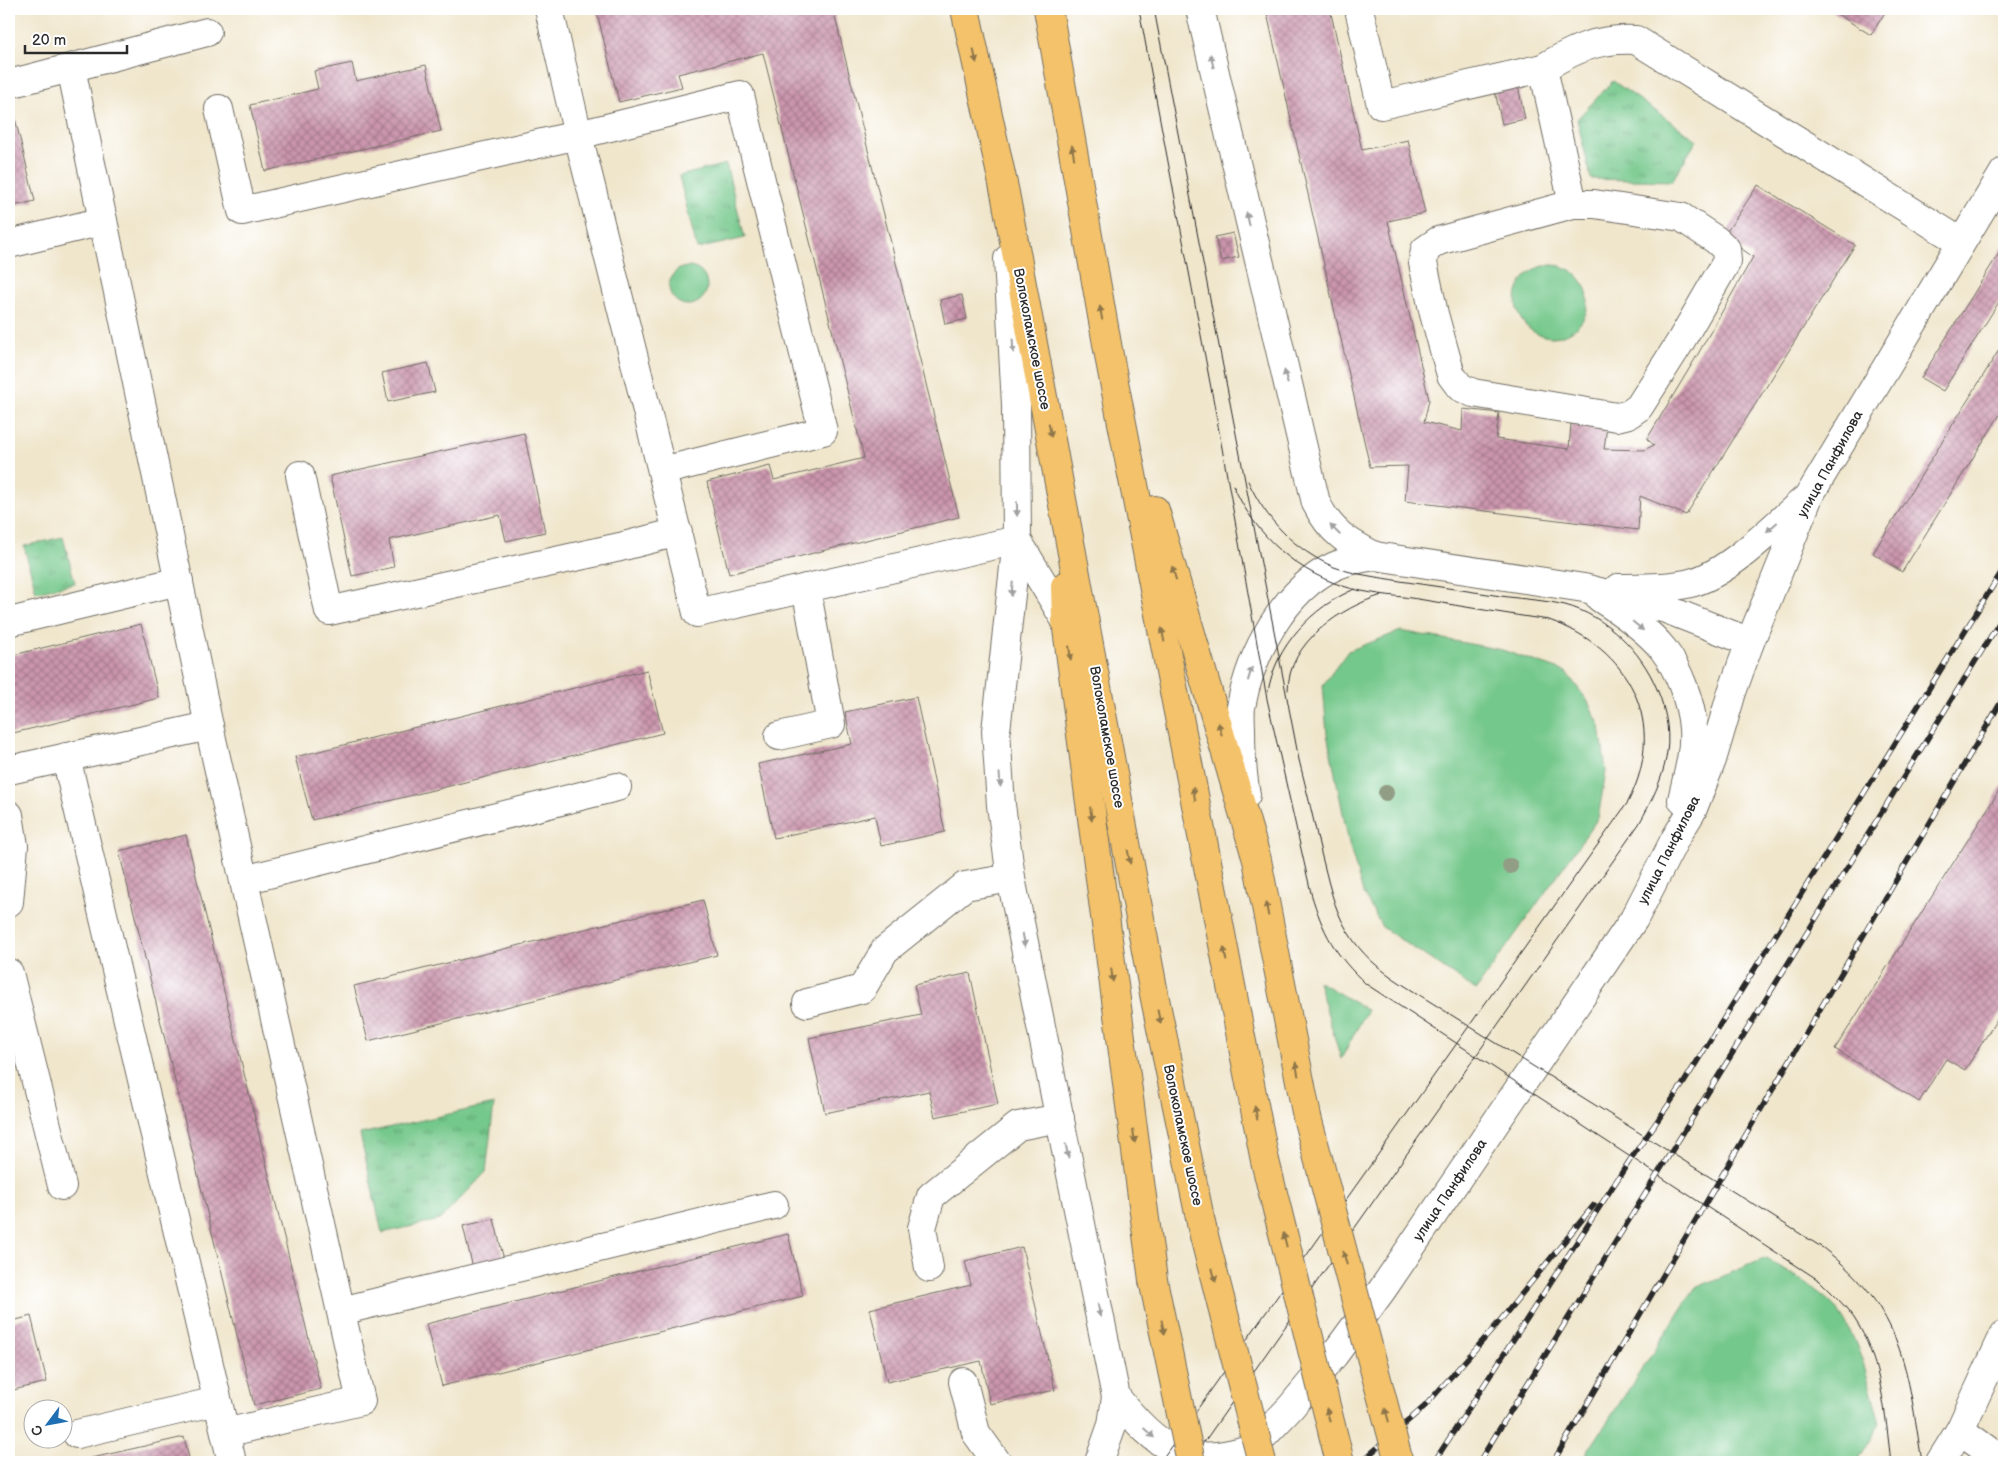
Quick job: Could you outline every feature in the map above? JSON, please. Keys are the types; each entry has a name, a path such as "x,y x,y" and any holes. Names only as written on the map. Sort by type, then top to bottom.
{"main road":[{"name":"Волоколамское шоссе","path":"965,9 1004,193 1063,499 1155,999 1250,1458"},
{"path":"1048,9 1110,360 1265,1161 1340,1462"},
{"path":"1110,360 1257,860 1307,1117 1399,1462"},
{"path":"1063,499 1066,621 1153,1280 1191,1462"}],"street":[{"path":"548,9 697,613 1017,540"},
{"path":"1200,9 1256,255 1316,503 1323,517 1334,531 1347,542 1376,556 1584,588 1666,609 1750,642"},
{"path":"1359,9 1381,104 1543,68 1573,50 1614,39 1636,40 1961,242"},
{"path":"9,84 207,32"},
{"path":"71,68 209,726 361,1401 225,1432"},
{"path":"1543,68 1573,204"},
{"path":"219,109 242,211 740,95 823,431 662,471"},
{"name":"улица Панфилова","path":"1250,1458 1274,1426 1334,1355 1382,1290 1634,919 1692,811 1712,760 1732,692 1750,642 1809,496 2004,172"},
{"path":"1004,193 1016,405 1017,540 996,731 1002,805 1011,878 1116,1397 1112,1426 1099,1462"},
{"path":"1573,204 1594,204 1681,217 1716,240 1726,249 1727,261 1679,344 1639,407 1629,414 1617,417 1473,393 1460,387 1451,375 1434,314 1423,263 1425,250 1438,241 1573,204"},
{"path":"9,244 103,221"},
{"path":"300,475 329,611 620,547 678,532"},
{"path":"1584,588 1669,586 1695,582 1715,573 1736,558 1809,496"},
{"path":"1017,540 1066,621"},
{"path":"1257,860 1242,768 1241,709 1250,672 1259,650 1282,612 1300,590 1334,566 1349,560 1376,556"},
{"path":"9,622 179,581"},
{"path":"779,736 831,724 806,588"},
{"path":"1584,588 1618,609 1664,650 1678,674 1689,702 1693,728 1692,752 1675,840"},
{"path":"9,770 209,726"},
{"path":"66,757 232,1462"},
{"path":"244,880 617,787"},
{"path":"9,815 14,846 9,902"},
{"path":"807,1002 862,989 885,950 965,886 1011,878"},
{"path":"9,973 62,1186"},
{"path":"929,1268 922,1228 931,1196 1018,1126 1060,1118"},
{"path":"341,1311 774,1205"},
{"path":"1940,1462 1960,1430 2004,1335"},
{"path":"963,1382 976,1433 997,1462"},
{"path":"1116,1397 1135,1420 1170,1449 1195,1456 1250,1458"},
{"path":"77,1434 217,1401"},
{"path":"1960,1430 2004,1462"}],"green space":[{"path":"1613,81 1697,140 1672,181 1591,179 1577,119"},
{"path":"726,164 745,238 697,249 679,176"},
{"path":"1545,265 1559,265 1578,275 1588,294 1588,308 1578,327 1559,337 1545,337 1526,327 1516,308 1516,294 1526,275"},
{"path":"688,267 701,273 707,286 701,299 688,305 675,299 669,286 675,273"},
{"path":"63,537 75,583 36,592 24,546"},
{"path":"1401,631 1502,650 1566,672 1587,700 1600,726 1606,771 1598,818 1476,990 1382,927 1363,893 1349,843 1327,734 1323,685 1348,651"},
{"path":"1318,981 1367,1010 1341,1059"},
{"path":"494,1104 486,1172 440,1220 382,1233 360,1134"},
{"path":"1766,1258 1804,1282 1832,1304 1846,1323 1853,1337 1864,1365 1880,1423 1857,1462 1581,1462 1695,1288"}],"building":[{"path":"614,9 833,9 959,517 729,574 707,482 770,466 774,480 864,458 763,53 678,74 682,87 619,102 597,13"},
{"path":"1266,9 1330,9 1362,150 1408,140 1425,213 1388,221 1429,400 1424,422 1462,431 1463,409 1499,413 1496,439 1569,449 1571,424 1607,426 1604,449 1644,450 1654,445 1647,439 1753,257 1724,236 1758,185 1855,245 1686,515 1640,496 1638,530 1405,501 1408,466 1370,467"},
{"path":"1829,9 1887,9 1871,35"},
{"path":"352,63 356,81 426,65 441,131 265,171 250,105 318,89 314,71"},
{"path":"1517,81 1525,119 1502,124 1494,87"},
{"path":"14,114 35,201 9,207 9,115"},
{"path":"1233,233 1239,257 1221,261 1215,237"},
{"path":"2004,245 2004,294 1943,391 1921,378"},
{"path":"962,295 967,319 945,324 940,300"},
{"path":"2004,342 2004,408 1902,572 1873,553"},
{"path":"428,363 435,392 388,402 382,373"},
{"path":"524,433 545,532 506,541 500,515 389,540 394,567 352,576 330,476"},
{"path":"141,624 159,698 9,734 9,656"},
{"path":"647,670 663,733 312,820 295,757"},
{"path":"916,697 945,832 881,846 875,816 774,838 758,764 852,744 845,712"},
{"path":"2004,783 2004,1008 1965,1070 1946,1059 1919,1102 1835,1049"},
{"path":"186,835 321,1389 254,1405 119,851"},
{"path":"703,900 717,955 368,1041 354,986"},
{"path":"970,973 998,1104 935,1117 929,1091 825,1113 809,1038 921,1015 914,985"},
{"path":"494,1219 504,1260 473,1268 463,1226"},
{"path":"788,1234 803,1296 442,1386 426,1324"},
{"path":"1022,1247 1055,1390 990,1404 981,1361 887,1382 870,1309 971,1285 965,1261"},
{"path":"31,1316 47,1382 9,1391 9,1322"},
{"path":"184,1437 190,1462 79,1462 79,1461"}],"tram line":[{"path":"1139,9 1215,409 1267,699 1311,893 1320,920 1331,943 1346,963 1366,984 1820,1281 1854,1318 1871,1351 1881,1388 1891,1462"},
{"path":"1154,9 1299,760 1329,883 1343,923 1353,940 1365,954 1394,979 1823,1248 1850,1271 1871,1295 1886,1319 1897,1343 1912,1398 1922,1462"},
{"path":"1190,1462 1639,824 1662,774 1668,742 1664,708 1657,689 1642,661 1620,636 1594,617 1580,610 1557,603 1400,581 1359,574 1334,567 1294,543 1273,521 1248,481"},
{"path":"1160,1462 1628,802 1640,773 1644,744 1642,717 1634,692 1620,669 1601,649 1577,633 1549,620 1371,593 1333,583 1297,563 1266,537 1242,504 1233,485"},
{"path":"1268,692 1272,675 1279,659 1298,630 1325,606 1339,596 1355,589"},
{"path":"1288,690 1290,673 1297,657 1307,642 1320,629 1350,608 1382,595"}],"railway":[{"path":"1434,1462 1630,1160 1683,1084 2004,568"},
{"path":"1479,1462 2004,615"},
{"path":"1553,1462 2004,697"},
{"path":"1361,1462 1425,1406 1494,1328 1594,1205"}]}
